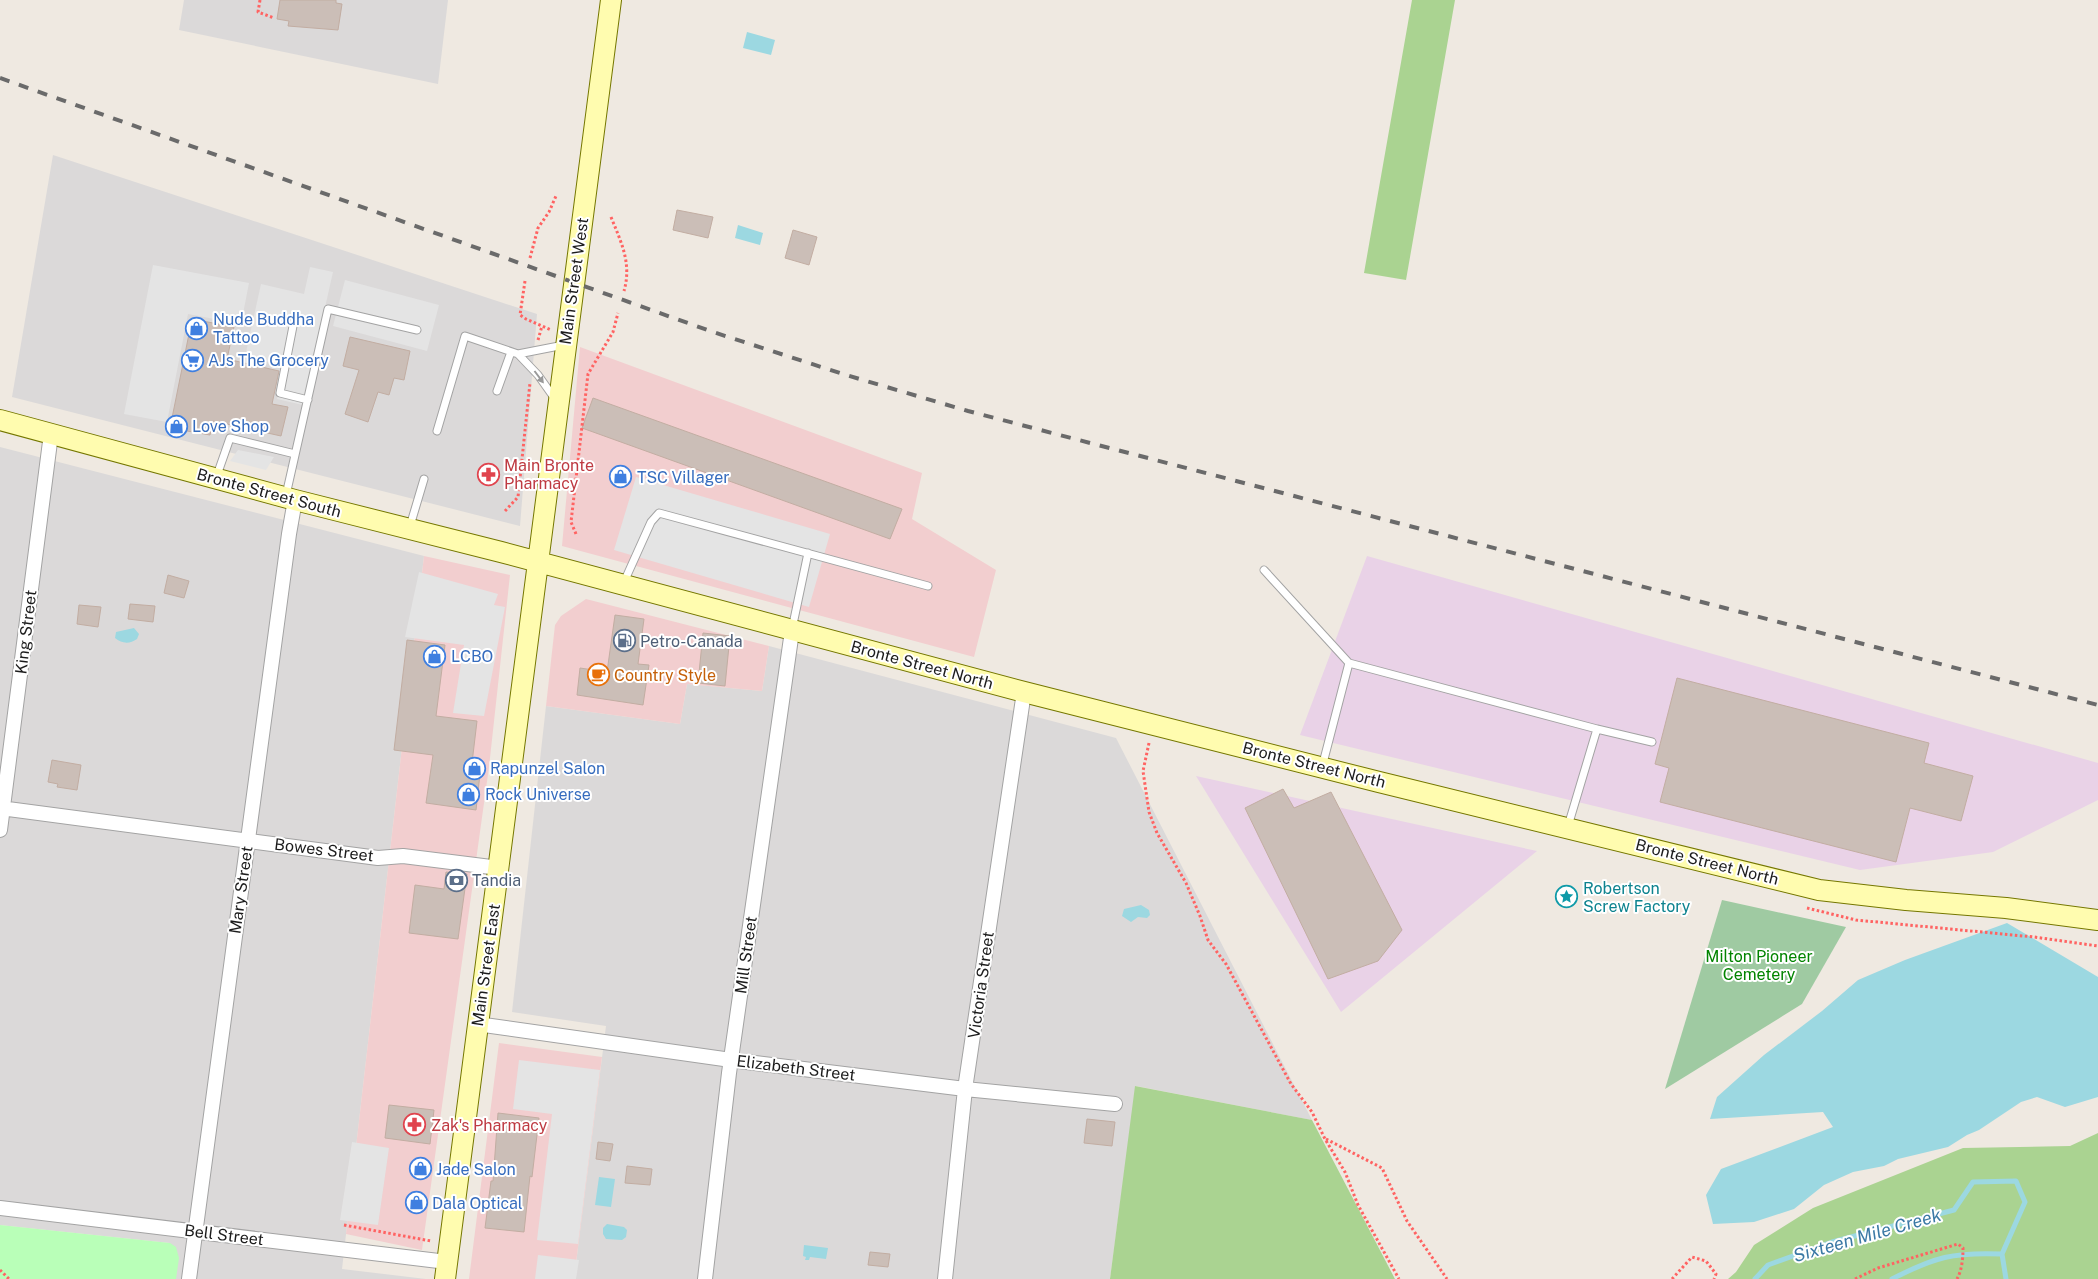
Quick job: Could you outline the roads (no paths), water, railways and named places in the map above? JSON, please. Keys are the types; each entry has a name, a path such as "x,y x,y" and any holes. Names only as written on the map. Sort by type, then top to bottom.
{"main road":[{"name":"Main Street West","path":"540,563 558,404 611,0"},
{"name":"Bronte Street South","path":"0,420 290,499 540,563"},
{"name":"Bronte Street North","path":"540,563 1024,692 1322,768 1819,890 1876,897 2006,908 2098,920"},
{"name":"Main Street East","path":"446,1270 477,1024 540,563"}],"street":[{"name":"King Street","path":"0,830 1,808 51,434"},
{"name":"Mary Street","path":"189,1279 289,534 290,499"},
{"name":"Mill Street","path":"704,1279 731,1060 792,631"},
{"name":"Victoria Street","path":"945,1279 965,1089 1024,692"},
{"name":"Bowes Street","path":"1,808 378,858 403,856 499,868"},
{"name":"Elizabeth Street","path":"477,1024 731,1060 965,1089 1115,1104"},
{"name":"Bell Street","path":"0,1208 196,1232 446,1270"}],"lane":[{"path":"290,499 295,454 328,309 417,330"},
{"path":"294,321 280,393 308,400"},
{"path":"437,431 465,336 514,353 532,367 558,404"},
{"path":"514,353 566,341"},
{"path":"497,391 514,353"},
{"path":"216,479 230,438 295,454"},
{"path":"409,530 424,479"},
{"path":"623,585 651,522 659,513 928,586"},
{"path":"792,631 808,553"},
{"path":"1264,570 1348,663 1652,742"},
{"path":"1322,768 1348,663"},
{"path":"1567,828 1597,728"}],"water":[{"path":"747,32 775,40 771,55 743,48"},
{"path":"738,225 763,233 760,245 735,238"},
{"path":"134,628 139,634 134,641 123,642 115,638 116,632"},
{"path":"1141,905 1149,910 1150,915 1147,918 1138,917 1131,922 1122,916 1124,909"},
{"path":"2007,923 2098,977 2098,1097 2065,1107 2037,1097 2021,1102 1979,1130 1948,1147 1898,1159 1884,1166 1853,1172 1824,1185 1794,1209 1754,1222 1713,1224 1706,1195 1721,1169 1833,1127 1823,1112 1710,1119 1717,1097 1764,1055 1822,1011 1858,980 1905,960"},
{"path":"599,1177 615,1179 611,1207 595,1205"},
{"path":"607,1224 624,1227 627,1230 626,1237 622,1240 606,1239 603,1234 603,1228"},
{"path":"804,1245 828,1248 826,1259 810,1257 809,1260 805,1260 806,1257 803,1256"}],"waterway":[{"name":"Sixteen Mile Creek","path":"1755,1279 1768,1265 1832,1242 1954,1210 1973,1182 2016,1181 2025,1202 2002,1254 2006,1279"},
{"path":"1892,1279 1933,1261 1957,1255 2002,1254"}],"railway":[{"path":"0,78 713,332 846,375 968,411 2098,705"}],"place":[{"name":"Nude Buddha Tattoo","path":"197,328"},
{"name":"AJs The Grocery","path":"192,360"},
{"name":"Love Shop","path":"176,426"},
{"name":"Main Bronte Pharmacy","path":"488,474"},
{"name":"TSC Villager","path":"621,477"},
{"name":"Petro-Canada","path":"624,641"},
{"name":"LCBO","path":"435,656"},
{"name":"Country Style","path":"598,675"},
{"name":"Rapunzel Salon","path":"474,768"},
{"name":"Rock Universe","path":"469,794"},
{"name":"Tandia","path":"456,880"},
{"name":"Robertson Screw Factory","path":"1567,897"},
{"name":"Zak's Pharmacy","path":"415,1125"},
{"name":"Jade Salon","path":"420,1169"},
{"name":"Dala Optical","path":"416,1203"}],"park label":[{"name":"Milton Pioneer Cemetery","path":"1759,965"}]}
